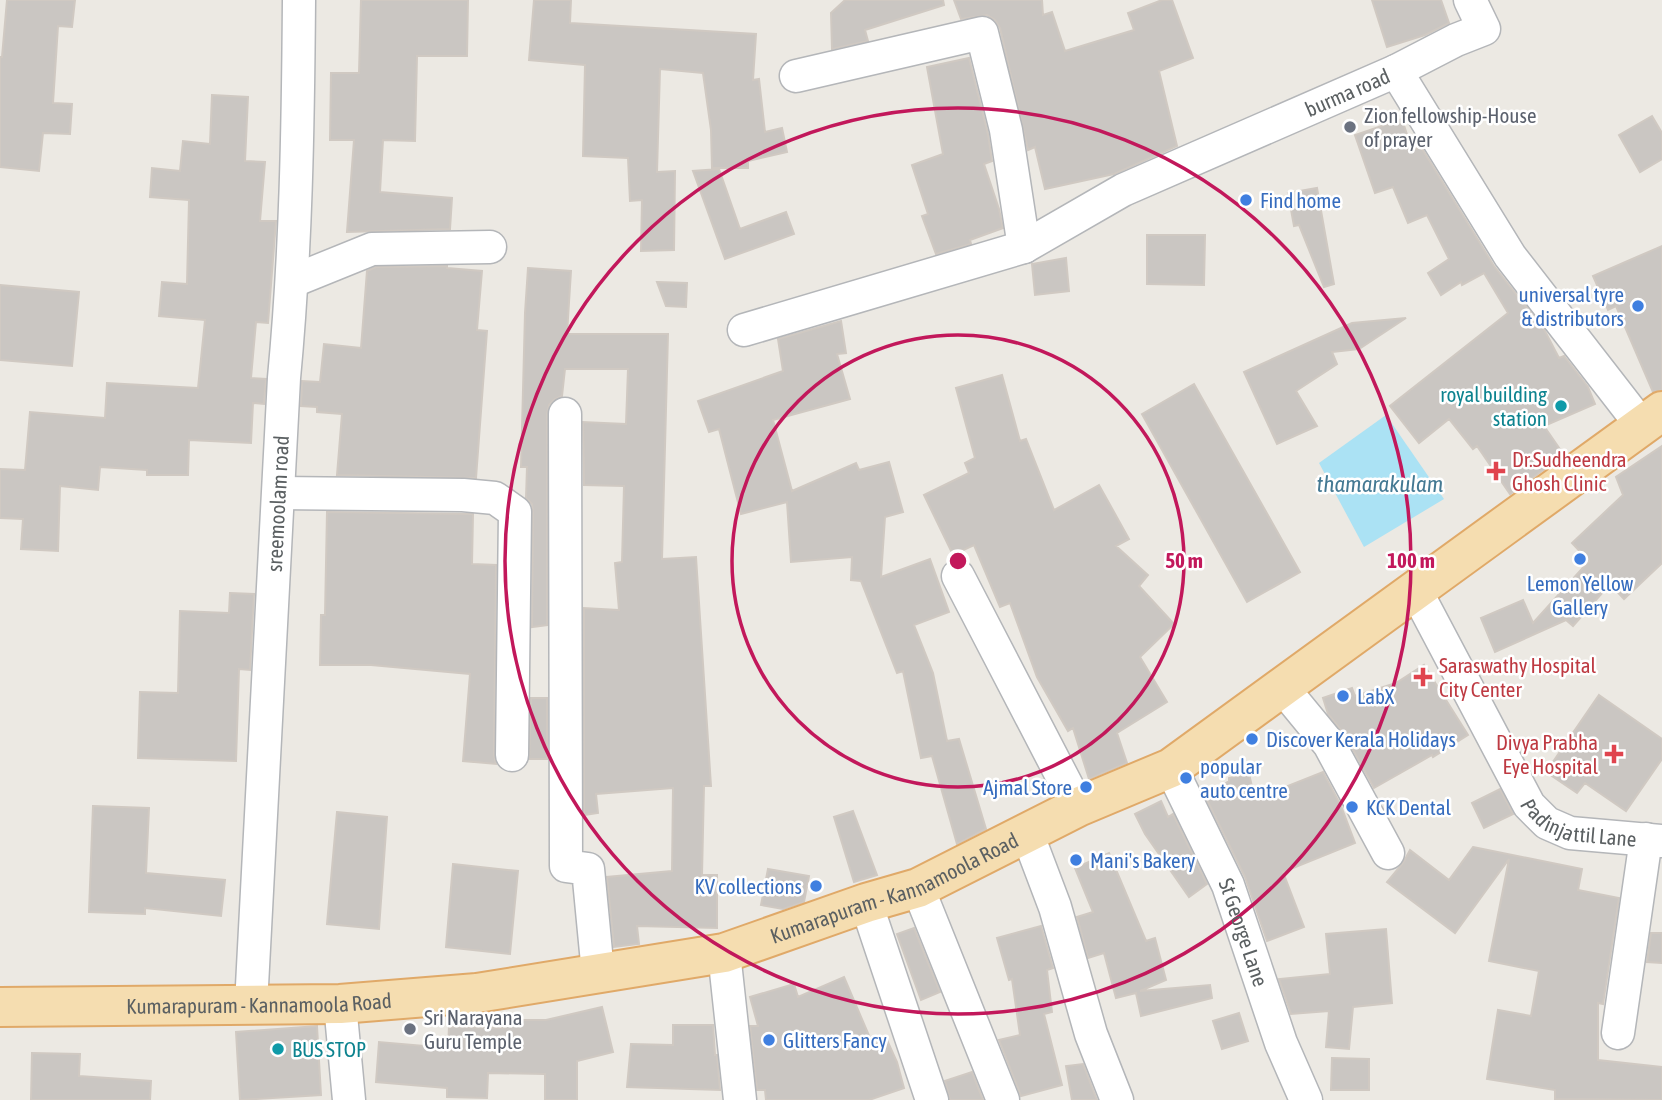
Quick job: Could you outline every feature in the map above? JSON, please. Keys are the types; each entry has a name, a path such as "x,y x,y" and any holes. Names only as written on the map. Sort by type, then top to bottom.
{"main road":[{"name":"Kumarapuram - Kannamoola Road","path":"0,1007 340,1004 477,993 724,953 866,903 918,888 1078,807 1171,768 1652,418"}],"street":[{"name":"sreemoolam road","path":"251,1005 284,378 293,281 298,160 299,0"},
{"path":"1396,71 1483,29 1471,0"},
{"path":"796,76 982,33 1006,130 1024,247"},
{"name":"burma road","path":"744,330 1024,247 1123,190 1396,71 1510,256 1652,418"},
{"path":"293,281 372,249 490,247"},
{"path":"565,414 566,866 588,869 598,973"},
{"path":"279,493 463,495 495,498 515,512 512,755"},
{"path":"958,576 1078,807"},
{"name":"Padinjattil Lane","path":"1416,591 1529,805 1547,823 1570,833 1654,840"},
{"path":"1282,687 1329,744 1388,853"},
{"name":"St George Lane","path":"1171,768 1228,885 1281,1043 1307,1100"},
{"path":"1027,833 1055,907 1091,1034 1117,1100"},
{"path":"1618,1033 1654,840"},
{"path":"918,888 1003,1100"},
{"path":"866,903 932,1100"},
{"path":"724,953 740,1100"},
{"path":"340,1004 349,1100"}],"water":[{"name":"thamarakulam","path":"1386,415 1444,499 1364,547 1319,463"}],"building":[{"path":"7,0 75,0 72,27 58,26 53,103 72,104 70,134 43,133 39,171 0,167 0,57"},
{"path":"361,0 468,0 467,56 417,56 415,141 383,140 380,192 452,198 450,229 347,232 354,140 330,140 331,73 359,73"},
{"path":"534,0 571,0 570,23 756,34 753,80 759,79 765,132 782,128 787,152 748,161 748,168 712,168 711,130 703,73 660,69 657,172 675,171 674,250 641,251 642,200 630,201 628,158 583,156 585,65 529,60"},
{"path":"845,0 943,0 944,5 865,30 868,41 832,49 831,13"},
{"path":"954,0 1042,0 1043,15 1052,12 1065,51 1134,30 1128,13 1162,0 1172,0 1193,58 1159,71 1177,146 1114,174 1045,189 1035,147 1028,150 1000,28 995,20 987,15 961,19"},
{"path":"1372,0 1441,0 1449,23 1425,35 1387,47"},
{"path":"969,58 992,161 984,164 1003,228 970,240 971,244 936,254 922,216 928,214 912,165 943,154 927,67"},
{"path":"212,95 248,97 245,161 265,162 260,221 276,221 268,323 256,322 251,378 266,379 264,404 253,403 251,443 189,440 188,475 147,475 147,470 100,467 98,490 60,486 58,551 21,549 23,519 0,518 0,469 25,470 30,412 105,418 107,383 198,388 205,320 159,316 162,282 187,284 189,200 150,197 152,168 180,171 183,141 210,144"},
{"path":"1652,116 1662,133 1662,159 1640,172 1619,135"},
{"path":"1402,119 1412,150 1421,147 1494,266 1545,331 1559,358 1564,356 1588,387 1595,404 1544,426 1564,455 1510,494 1477,446 1473,449 1449,419 1419,443 1390,406 1508,313 1484,273 1462,285 1461,282 1441,295 1428,273 1449,259 1427,215 1408,223 1393,187 1375,193 1355,135"},
{"path":"719,169 740,229 786,212 794,234 725,259 693,171"},
{"path":"1317,188 1334,284 1324,287 1299,225 1294,226 1288,193"},
{"path":"1147,235 1205,235 1204,285 1147,284"},
{"path":"1662,246 1662,390 1653,392 1616,306 1608,310 1593,276"},
{"path":"1066,258 1069,291 1035,295 1032,264"},
{"path":"447,266 482,271 477,330 487,331 476,478 337,475 342,414 317,412 317,407 301,406 302,381 320,382 324,344 361,348 367,271 376,267"},
{"path":"528,268 571,271 567,334 668,334 662,559 696,557 711,786 704,786 702,875 717,875 717,928 637,926 639,944 614,947 607,877 672,871 673,788 596,794 598,813 584,815 584,608 619,610 615,563 622,562 624,486 584,485 583,422 626,424 628,369 565,369 562,396 549,405 547,625 532,627 533,512 532,504 526,498 527,467 521,467"},
{"path":"657,282 687,283 686,307 666,306"},
{"path":"0,285 79,292 72,366 0,360"},
{"path":"1406,318 1359,349 1332,352 1337,364 1296,391 1317,426 1277,444 1244,372 1352,323"},
{"path":"841,321 846,353 837,354 850,399 773,420 792,491 856,463 859,470 889,462 903,512 885,517 881,577 930,559 949,612 914,625 933,673 947,741 959,739 986,829 957,844 932,756 921,758 903,671 897,673 861,581 851,580 852,557 791,562 787,502 741,514 719,429 709,432 698,401 783,371 778,339"},
{"path":"1002,375 1020,441 1026,439 1054,510 1099,485 1129,539 1116,546 1148,575 1139,586 1174,624 1140,657 1167,702 1117,733 1127,763 1089,779 1073,728 1068,731 1037,677 1010,603 1000,607 974,545 953,555 924,495 969,473 965,463 975,458 956,388"},
{"path":"1194,384 1300,572 1247,602 1142,414"},
{"path":"1662,446 1662,563 1624,599 1610,584 1573,626 1566,620 1495,652 1481,618 1523,600 1533,623 1589,561 1572,543 1623,495 1616,477"},
{"path":"327,512 473,514 472,564 496,565 496,764 463,761 470,674 371,665 320,665 321,615 325,615"},
{"path":"230,593 254,594 250,670 239,669 236,761 138,758 140,692 178,693 180,611 229,613"},
{"path":"1424,665 1468,735 1374,788 1345,735 1328,714 1323,698 1352,688 1355,696 1396,683"},
{"path":"1599,695 1662,739 1662,759 1626,811 1585,783 1577,793 1546,772"},
{"path":"531,698 547,698 547,759 529,759"},
{"path":"1323,772 1341,806 1355,843 1283,872 1304,927 1267,941 1245,877 1205,796 1229,781 1229,778 1249,774 1255,799"},
{"path":"1500,789 1513,814 1484,828 1472,803"},
{"path":"1161,801 1168,817 1173,814 1207,884 1189,897 1145,834 1135,814"},
{"path":"93,806 149,808 146,873 225,880 221,916 145,908 145,914 89,912"},
{"path":"853,811 877,875 854,882 834,817"},
{"path":"337,812 387,817 379,929 327,924"},
{"path":"1473,847 1582,869 1578,890 1619,898 1603,1004 1598,1003 1598,1060 1662,1067 1662,1100 1555,1099 1555,1090 1487,1079 1498,1010 1531,1016 1539,971 1489,961 1509,859 1455,933 1387,882 1410,850 1449,880"},
{"path":"1109,853 1146,941 1155,938 1166,980 1140,991 1210,985 1212,998 1141,1016 1136,993 1116,998 1104,953 1088,958 1077,917 1093,912 1075,868"},
{"path":"453,864 518,871 510,954 446,947"},
{"path":"768,869 809,876 804,902 783,909 761,905"},
{"path":"1041,926 1053,968 1047,970 1052,1012 1044,1014 1062,1085 1021,1096 999,1040 1020,1035 1012,979 1009,980 997,938"},
{"path":"914,928 940,992 921,1000 897,934"},
{"path":"1386,929 1392,1003 1353,1007 1349,1049 1326,1047 1329,1011 1291,1014 1279,979 1330,974 1326,934"},
{"path":"1651,933 1662,933 1662,963 1647,962"},
{"path":"844,977 873,1045 887,1040 904,1088 869,1100 766,1100 765,1090 757,1090 750,1026 758,1026 750,997 794,984 798,997"},
{"path":"602,1007 613,1052 577,1061 577,1100 545,1100 545,1074 488,1073 487,1098 447,1097 447,1088 376,1082 379,1042 448,1048 449,1027 505,1028 506,1020 546,1020"},
{"path":"1239,1013 1248,1041 1222,1049 1213,1021"},
{"path":"673,1025 713,1025 720,1090 627,1087 631,1044 673,1045"},
{"name":"BUS STOP","path":"317,1026 321,1095 240,1100 236,1032"},
{"path":"32,1053 80,1054 79,1076 151,1081 150,1100 31,1100"},
{"path":"1332,1058 1369,1059 1369,1090 1331,1090"},
{"path":"1083,1064 1097,1100 1072,1100 1066,1066"},
{"path":"972,1072 983,1100 950,1100 945,1081"}],"place":[{"name":"Zion fellowship-House of prayer","path":"1350,127"},
{"name":"Find home","path":"1246,200"},
{"name":"universal tyre & distributors","path":"1638,306"},
{"name":"royal building station","path":"1561,406"},
{"name":"Dr.Sudheendra Ghosh Clinic","path":"1496,471"},
{"name":"Lemon Yellow Gallery","path":"1580,559"},
{"name":"Saraswathy Hospital City Center","path":"1423,677"},
{"name":"LabX","path":"1343,696"},
{"name":"Discover Kerala Holidays","path":"1252,739"},
{"name":"Divya Prabha Eye Hospital","path":"1614,754"},
{"name":"popular auto centre","path":"1186,778"},
{"name":"Ajmal Store","path":"1086,787"},
{"name":"KCK Dental","path":"1352,807"},
{"name":"Mani's Bakery","path":"1076,860"},
{"name":"KV collections","path":"816,886"},
{"name":"Sri Narayana Guru Temple","path":"410,1029"},
{"name":"Glitters Fancy","path":"769,1040"},
{"name":"BUS STOP","path":"278,1049"}]}
